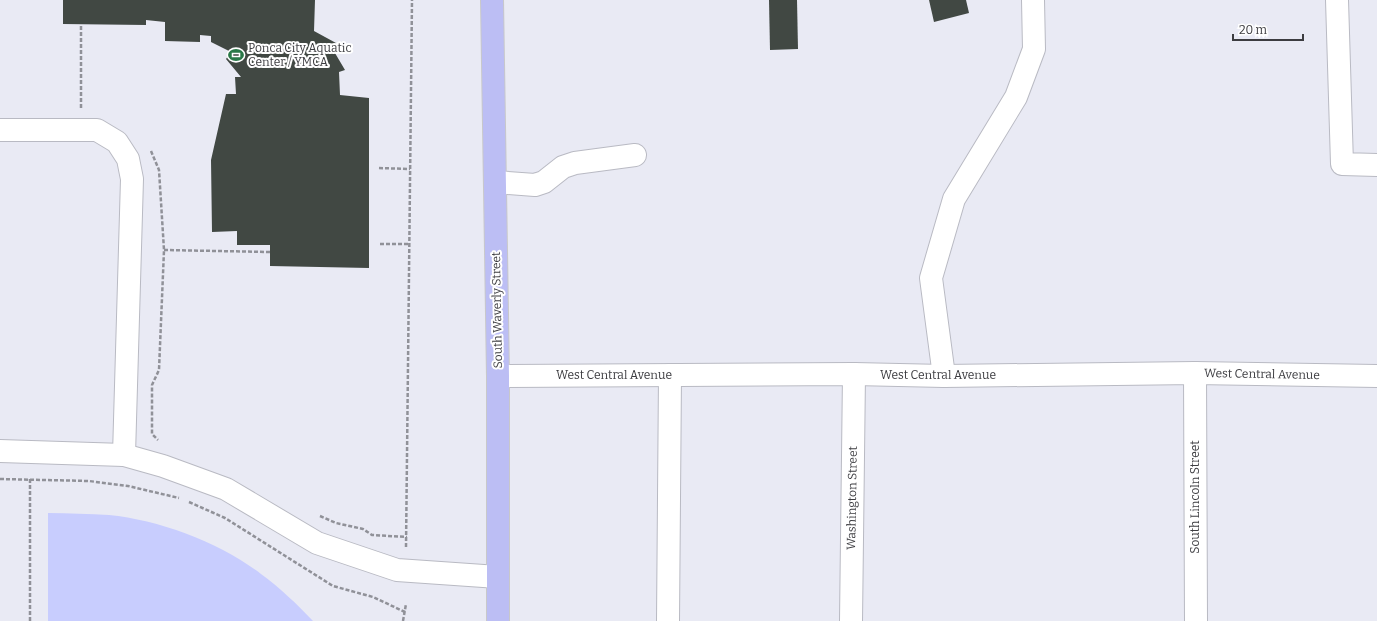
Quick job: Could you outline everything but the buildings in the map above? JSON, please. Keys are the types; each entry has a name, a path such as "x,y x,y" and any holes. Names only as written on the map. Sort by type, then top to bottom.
{"main road":[{"name":"South Waverly Street","path":"492,0 498,376 498,621"}],"street":[{"path":"944,376 932,278 954,199 1016,97 1034,49 1033,0"},
{"path":"1337,0 1342,164 1377,165"},
{"path":"0,130 97,130 117,142 128,158 132,179 124,456"},
{"path":"495,182 535,185 544,182 563,167 575,163 635,155"},
{"name":"West Central Avenue","path":"498,376 854,374 944,376 1195,374 1377,376"},
{"name":"Washington Street","path":"851,621 854,374"},
{"name":"South Lincoln Street","path":"1195,374 1196,621"},
{"path":"668,621 670,375"},
{"path":"0,451 124,456 163,466 226,490 318,543 397,570 498,577"}],"path":[{"path":"406,550 412,0"},
{"path":"82,24 81,109 89,109"},
{"path":"148,146 155,157 159,170 164,250 159,370 152,385 152,434 160,442"},
{"path":"378,168 410,169"},
{"path":"380,244 410,244"},
{"path":"164,250 270,252"},
{"path":"0,479 89,481 128,486 181,498"},
{"path":"30,479 30,621"},
{"path":"187,501 225,518 333,586 373,597 405,612"},
{"path":"314,513 336,523 363,528 372,535 406,537"},
{"path":"403,621 406,604"}],"shaded area":[{"path":"48,513 109,515 129,518 169,528 209,543 228,552 268,579 295,602 313,621 48,621"}],"place":[{"name":"Ponca City Aquatic Center / YMCA","path":"236,55"}]}
